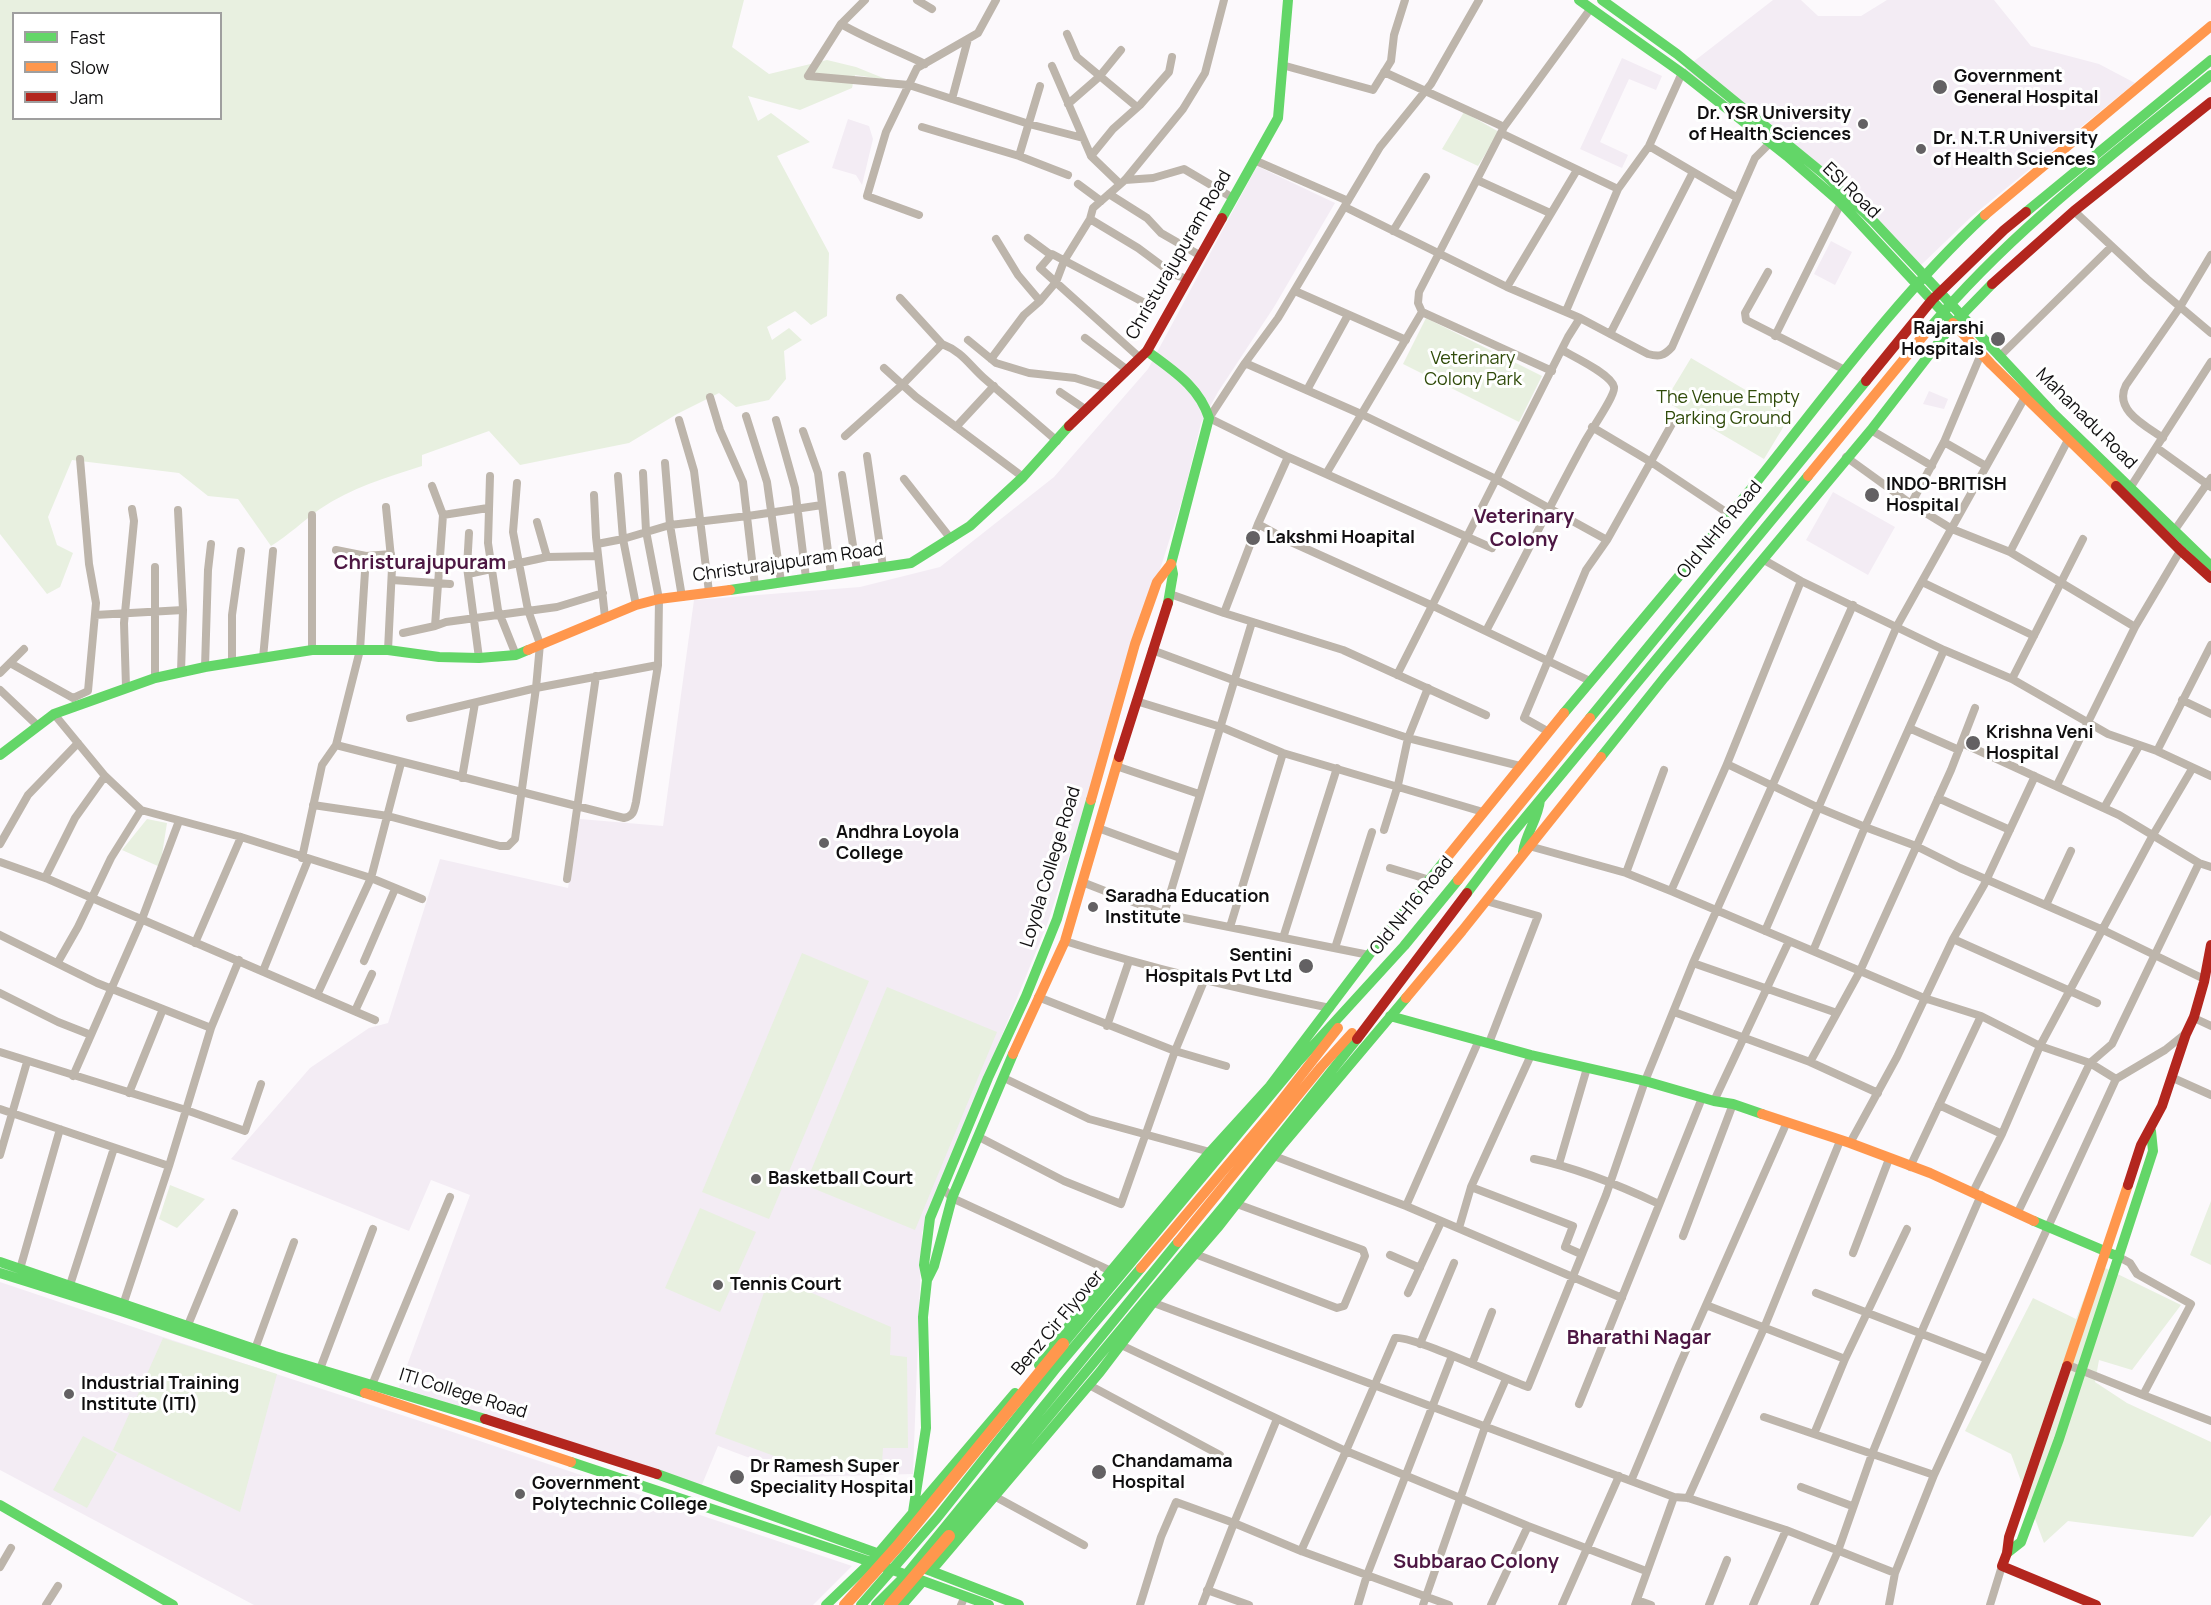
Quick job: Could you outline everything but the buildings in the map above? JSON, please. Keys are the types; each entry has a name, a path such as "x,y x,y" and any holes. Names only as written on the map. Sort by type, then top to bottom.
{"street":[{"path":"865,0 841,24 808,76 909,85 1029,124 1083,138"},
{"path":"917,0 932,9"},
{"path":"919,215 867,196 886,132 917,68 978,33 996,0"},
{"path":"991,358 1024,315 1056,282 1064,261 1090,219 1093,208 1123,182 1183,109 1205,73 1224,0"},
{"name":"Christurajupuram Road","path":"0,755 54,714 126,687 181,672 312,650 388,650 439,657 479,658 516,655 605,617 659,599 911,563 970,526 1023,477 1085,409 1143,354 1278,118 1288,0"},
{"path":"1282,65 1373,90 1391,61 1394,35 1405,0"},
{"path":"1209,418 1278,318 1380,147 1424,92 1479,0"},
{"name":"ESI Road","path":"1579,0 1774,139 1848,197 1936,297"},
{"name":"ESI Road","path":"1602,0 1677,54 1774,139 1920,280"},
{"path":"1552,371 1422,312 1418,303 1419,292 1502,130 1591,8"},
{"path":"841,24 868,40 925,64"},
{"path":"826,1605 875,1558 1033,1372 1111,1271 1210,1152 1270,1086 1369,955 1520,766 1750,490 1920,280 1994,207 2211,26"},
{"path":"1067,34 1077,57 1137,107"},
{"path":"952,99 968,39"},
{"path":"1068,104 1099,77 1121,50"},
{"path":"1091,156 1113,129 1169,72 1172,57"},
{"name":"Old NH16 Road","path":"1297,1063 1371,983 1936,297 2004,230 2211,60"},
{"path":"1052,66 1091,156 1123,182 1153,178 1184,169 1233,198"},
{"path":"1384,72 1618,189"},
{"path":"1566,312 1618,189 1648,146 1682,73"},
{"name":"Old NH16 Road","path":"890,1605 1224,1206 1332,1071 1506,841 1946,308 1986,264 2043,211 2211,75"},
{"path":"1019,156 1040,86"},
{"path":"902,1605 1089,1385 1274,1156 1592,771 1665,678 1764,560 1846,457 1871,430 1957,320 2008,268 2074,211 2211,102"},
{"path":"922,127 1019,156 1068,175"},
{"path":"1254,160 1346,204 1439,254 1507,287 1580,318 1657,357 1666,354 1672,347 1755,158 1774,139"},
{"path":"1648,146 1736,197"},
{"path":"1507,287 1577,170"},
{"path":"1610,334 1693,172"},
{"path":"1394,231 1426,177"},
{"path":"1477,180 1550,213"},
{"path":"1078,184 1101,201"},
{"path":"1109,194 1147,218 1161,233 1200,255"},
{"path":"1775,336 1841,203"},
{"path":"2074,211 2111,247 2211,333"},
{"path":"1090,219 1123,238 1173,274 1187,279"},
{"path":"1028,238 1051,255 1143,302"},
{"path":"996,239 1018,275 1040,301"},
{"path":"1999,357 2111,247"},
{"path":"1051,255 1040,268 1143,354 1195,389 1207,408 1209,418"},
{"path":"2163,438 2133,415 2122,401 2122,395 2126,385 2180,307 2211,255"},
{"path":"1768,272 1748,306 1744,317 1746,320 1845,370"},
{"path":"1295,291 1406,340"},
{"name":"Mahanadu Road","path":"1936,297 2174,531 2182,546"},
{"path":"900,298 942,344 966,358 980,375 1057,441"},
{"path":"1326,474 1422,312"},
{"path":"1307,390 1348,315"},
{"path":"1396,675 1580,318"},
{"name":"Mahanadu Road","path":"1957,320 1981,354 2196,558 2211,578"},
{"path":"1085,338 1126,369"},
{"path":"968,340 996,363 1029,373 1074,378 1107,388"},
{"path":"845,436 902,385 942,344"},
{"path":"1486,631 1548,507 1592,427 1614,393 1614,386 1609,378 1562,350"},
{"path":"1911,504 1944,442 1981,354"},
{"path":"2130,488 2211,362"},
{"path":"1245,363 1361,414 1496,479 1607,540"},
{"path":"884,368 902,385 1023,477"},
{"path":"956,427 994,386"},
{"path":"1060,392 1085,409"},
{"path":"710,397 720,430 740,472 746,492 754,586"},
{"path":"1765,931 1897,626 2025,397"},
{"path":"746,416 767,482 782,582"},
{"path":"1209,418 1288,457 1492,548"},
{"name":"Loyola College Road","path":"927,1280 934,1266 952,1198 1038,997 1065,941 1116,766 1170,594 1173,574 1171,564 1209,418"},
{"path":"679,420 694,471 709,592"},
{"path":"776,420 795,488 806,578"},
{"path":"1549,732 1524,718 1547,660 1586,570 1607,540 1673,422"},
{"path":"1592,427 1729,514"},
{"path":"1871,430 1932,466"},
{"path":"803,431 818,474 831,575"},
{"path":"2010,552 2069,438"},
{"path":"1944,442 1986,466"},
{"path":"2157,448 2210,483 2174,531"},
{"path":"867,456 883,567"},
{"path":"1224,613 1258,524 1288,457"},
{"path":"1846,457 1911,504 1952,529 2010,552 2135,627"},
{"path":"10,663 73,698 88,691 96,603 88,564 80,459"},
{"path":"665,464 670,525 682,597"},
{"path":"336,745 578,807 624,818 630,816 634,812 658,665 659,599 646,531 643,473"},
{"path":"842,475 857,571"},
{"path":"490,476 487,534 492,569 500,614 516,655"},
{"path":"618,476 623,539 636,605"},
{"path":"904,479 951,539"},
{"path":"313,805 388,816 508,846 515,840 523,792 540,644 528,610 513,532 517,483"},
{"path":"432,486 443,515 435,626"},
{"path":"594,495 605,617"},
{"path":"597,544 670,525 699,523 822,505"},
{"path":"386,507 392,580 388,650"},
{"path":"443,515 488,508"},
{"path":"126,687 125,614 134,520 132,509"},
{"path":"178,510 183,610 181,672"},
{"path":"312,515 312,650"},
{"path":"537,522 547,556"},
{"path":"1258,524 1291,542 1433,606 1590,681"},
{"path":"469,533 468,574 479,658"},
{"path":"2012,679 2083,540"},
{"path":"205,667 207,570 211,544"},
{"path":"2057,785 2135,627 2182,546"},
{"path":"336,550 366,556 391,554"},
{"path":"232,663 232,615 242,551"},
{"path":"263,658 273,551"},
{"path":"263,971 305,859 322,765 336,745 360,650 366,556"},
{"path":"468,574 547,556 598,556"},
{"name":"Mahanadu Road","path":"2196,558 2211,566"},
{"path":"1764,560 1801,581 1944,650 2012,679 2108,734 2157,751 2211,776"},
{"name":"Loyola College Road","path":"913,1513 926,1428 923,1317 927,1280 924,1265 926,1236 942,1187 1055,924 1135,644 1157,582 1171,564"},
{"path":"155,678 156,567"},
{"path":"392,580 450,584"},
{"path":"1671,891 1727,764 1801,581"},
{"path":"1922,582 2034,636"},
{"path":"403,633 500,614 557,607 603,593"},
{"path":"1170,594 1343,650 1486,715"},
{"path":"1301,1551 1395,1338 1400,1337 1420,1344 1528,1387 1611,1182 1645,1081 1693,963 1853,605"},
{"path":"95,615 183,610"},
{"path":"1164,914 1252,621"},
{"path":"2157,751 2211,645"},
{"path":"0,673 24,649"},
{"path":"1152,650 1233,680 1408,738 1520,766"},
{"path":"1813,951 1865,827 1944,650"},
{"path":"410,718 536,688 658,665"},
{"path":"567,879 596,676"},
{"path":"1384,830 1398,785 1408,738 1428,688"},
{"path":"0,690 38,726"},
{"path":"2182,700 2211,714"},
{"path":"1136,701 1221,727 1283,753 1398,785 1483,812"},
{"path":"462,778 475,703"},
{"path":"1810,1062 1860,971 1961,747 1975,708"},
{"path":"54,714 105,776 141,810 241,837 371,878 422,899"},
{"path":"1909,728 2057,785 2104,808 2199,863 2211,867"},
{"path":"0,844 28,795 78,743"},
{"path":"2104,808 2139,746"},
{"path":"1230,927 1283,753"},
{"path":"317,995 371,878 401,763"},
{"path":"1727,764 1773,784 1819,808 1916,846 2103,930 2204,979"},
{"path":"1116,766 1199,794"},
{"path":"1283,938 1337,768"},
{"path":"1814,1605 1838,1551 1872,1454 1977,1193 2040,1046 2153,835 2192,769"},
{"path":"1626,873 1664,770"},
{"path":"45,878 75,818 105,776"},
{"path":"1688,1498 1845,1142 1878,1094 1953,939 1986,879 2036,776"},
{"path":"1938,798 2010,830"},
{"path":"1526,849 1525,838 1537,818 1540,800"},
{"path":"58,962 93,899 111,858 141,810"},
{"path":"73,1076 112,989 179,821"},
{"path":"1098,828 1180,858"},
{"path":"1335,948 1372,832"},
{"path":"195,942 241,837"},
{"path":"1526,849 1626,873 1924,998 1981,1016 2040,1046 2090,1063 2116,1079"},
{"path":"2046,905 2071,851"},
{"path":"0,862 45,878 375,1020"},
{"path":"2017,1214 2090,1063 2112,1044 2199,863"},
{"path":"1390,868 1430,880"},
{"path":"1082,882 1164,914 1369,955"},
{"path":"364,961 395,889"},
{"path":"1407,1206 1484,1042 1538,916 1486,901"},
{"path":"0,935 112,989 211,1028"},
{"path":"1953,939 2097,1003"},
{"path":"1065,941 1204,981 1330,1008"},
{"path":"1580,1404 1659,1204 1708,1099 1743,1038 1789,941"},
{"path":"1990,1605 2007,1553 2009,1537 2141,1145 2151,1131 2194,1018 2210,963 2211,945"},
{"path":"123,1307 211,1028 239,960"},
{"path":"1107,1026 1129,961"},
{"path":"1693,963 1837,1013"},
{"path":"355,1011 372,974"},
{"path":"979,1137 1064,1181 1121,1204 1176,1051 1204,981"},
{"path":"876,1605 970,1477 1057,1367 1245,1145 1315,1059 1371,983"},
{"path":"861,1605 903,1568 1110,1328 1321,1067 1393,988"},
{"path":"0,993 58,1022 91,1035"},
{"path":"1038,997 1107,1026 1226,1066"},
{"path":"129,1093 164,1009"},
{"path":"1674,1012 1810,1062 1878,1094"},
{"path":"1390,1016 1531,1055 1733,1104 1845,1142 1977,1193 2017,1214 2119,1257 2130,1263 2137,1274 2191,1304 2143,1395"},
{"path":"1910,1167 1981,1016"},
{"path":"2194,1018 2211,1026"},
{"path":"1888,1605 1895,1573 1934,1475 2116,1079 2165,1050 2186,1034"},
{"path":"0,1053 186,1110 244,1131 261,1084"},
{"path":"1459,1228 1471,1187 1531,1055"},
{"path":"0,1155 27,1062"},
{"name":"Benz Cir Flyover","path":"844,1605 897,1547 1297,1063"},
{"path":"1559,1164 1587,1068"},
{"path":"1004,1078 1089,1119 1210,1152"},
{"path":"2173,1078 2211,1095"},
{"path":"1683,1236 1733,1104"},
{"path":"1939,1105 2001,1134"},
{"path":"0,1109 169,1166"},
{"path":"1631,1481 1787,1122"},
{"path":"20,1269 60,1130"},
{"path":"2007,1553 2021,1542 2030,1520 2153,1151 2151,1131"},
{"path":"70,1286 114,1148"},
{"path":"1274,1156 1407,1206 1622,1298"},
{"path":"1534,1159 1559,1164 1611,1182 1659,1204"},
{"path":"1853,1253 1889,1159"},
{"path":"942,1187 952,1198 1111,1271"},
{"path":"1471,1187 1574,1227 1565,1247 1581,1254"},
{"path":"372,1385 450,1197"},
{"path":"1195,1254 1337,1308 1344,1306 1365,1256 1363,1250 1237,1204"},
{"path":"189,1325 234,1213"},
{"path":"1408,1293 1442,1222"},
{"path":"320,1369 373,1229"},
{"path":"1814,1434 1845,1359 1906,1229"},
{"path":"255,1349 294,1242"},
{"path":"1390,1255 1420,1268"},
{"name":"ITI College Road","path":"0,1262 123,1307 927,1576"},
{"path":"1420,1344 1454,1263"},
{"name":"ITI College Road","path":"0,1273 189,1325 255,1349 507,1425 657,1474 782,1520 875,1558"},
{"path":"1816,1293 1987,1359"},
{"path":"1154,1303 1674,1497 1688,1498 1786,1530 1895,1573"},
{"path":"1706,1305 1845,1359"},
{"path":"1472,1364 1491,1312"},
{"path":"1121,1345 1346,1450 1461,1499 1646,1572"},
{"path":"1358,1605 1367,1575 1452,1356"},
{"path":"2068,1365 2211,1421"},
{"path":"1424,1601 1485,1426 1506,1379"},
{"path":"1089,1385 1220,1455"},
{"path":"1764,1417 1934,1475"},
{"path":"1202,1605 1277,1419"},
{"path":"1562,1605 1619,1476"},
{"path":"1801,1486 1852,1506"},
{"path":"994,1496 1084,1545"},
{"path":"1651,1605 1636,1603 1674,1497"},
{"path":"1140,1605 1161,1537 1176,1502 1367,1575 1424,1601 1449,1605"},
{"path":"0,1505 173,1605"},
{"path":"1491,1605 1528,1526"},
{"path":"1753,1605 1786,1530"},
{"path":"0,1567 11,1548"},
{"path":"1709,1605 1727,1560"},
{"path":"2002,1566 2096,1605"},
{"path":"927,1576 963,1600 989,1605"},
{"path":"927,1576 1019,1605"},
{"path":"46,1605 58,1586"},
{"path":"1207,1590 1249,1605"}],"shaded area":[{"name":"Dr. N.T.R University of Health Sciences","path":"1773,0 1801,0 1818,16 1861,16 1887,0 1994,0 2031,46 2099,64 2135,83 1971,217 1919,267 1824,180 1684,69"},
{"path":"1622,58 1662,76 1656,90 1629,79 1600,142 1628,155 1622,168 1580,149"},
{"path":"848,119 869,126 873,139 862,185 856,175 832,168"},
{"name":"Andhra Loyola College","path":"1257,166 1335,203 1274,307 1218,392 1201,423 1184,494 1048,922 922,1232 913,1474 800,1477 718,1446 701,1487 399,1387 470,1195 431,1180 409,1231 231,1159 310,1068 369,1028 388,1023 440,859 568,888 580,819 663,826 694,600 860,587 940,567 1054,477 1148,369"},
{"path":"1831,241 1852,252 1835,285 1814,274"},
{"path":"1929,391 1948,399 1944,409 1923,404"},
{"path":"1833,492 1895,527 1868,575 1806,540"},
{"path":"0,1282 852,1566 813,1605 254,1605 0,1470"}],"green space":[{"path":"0,0 744,0 732,47 769,74 827,60 856,67 888,80 855,75 852,88 800,110 748,96 758,121 771,113 810,142 777,156 829,253 827,316 811,325 795,311 767,327 772,340 789,328 802,340 784,351 786,379 769,400 736,407 719,393 677,414 629,443 520,465 489,431 422,455 422,466 344,495 320,509 271,546 238,499 208,496 179,473 72,460 48,517 57,545 73,553 60,587 47,594 0,534"},
{"path":"1464,112 1499,132 1478,166 1442,149"},
{"name":"Veterinary Colony Park","path":"1426,318 1542,376 1519,422 1403,364"},
{"name":"The Venue Empty Parking Ground","path":"1691,358 1790,416 1764,459 1665,401"},
{"path":"147,819 167,823 160,867 122,850"},
{"path":"802,953 869,981 769,1219 702,1192"},
{"path":"887,987 997,1032 915,1230 805,1185"},
{"path":"170,1185 205,1199 177,1228 159,1219"},
{"path":"2211,1201 2211,1265 2190,1255"},
{"path":"700,1208 756,1232 720,1312 665,1288"},
{"path":"2097,1264 2181,1305 2132,1370 2099,1360 2095,1382 2127,1403 2211,1442 2211,1515 2193,1537 2068,1521 2044,1543 2011,1454 1965,1431 2033,1298 2076,1319"},
{"path":"770,1275 891,1327 890,1355 907,1357 908,1448 883,1448 882,1463 801,1466 715,1434"},
{"path":"163,1338 277,1374 240,1512 113,1450"},
{"path":"83,1436 117,1454 87,1508 53,1490"}],"traffic: fast":[{"path":"1222,218 1278,118 1288,0"},
{"path":"1579,0 1682,73 1787,156 1841,203 1953,323"},
{"path":"1602,0 1677,54 1825,175 1874,222 2052,412 2211,566"},
{"path":"2026,212 2211,60"},
{"path":"1928,330 1960,294 2027,227 2211,75"},
{"path":"1564,713 1751,489 1892,313 1953,246 1985,215"},
{"path":"1601,757 1871,430 1953,324 1992,284"},
{"path":"1147,351 1192,388 1209,418 1171,564 1173,574 1168,603"},
{"path":"1590,718 1866,381"},
{"path":"730,590 911,563 970,526 1023,477 1069,426"},
{"path":"1467,893 1506,841 1808,476"},
{"path":"0,755 54,714 155,678 205,667 312,650 388,650 439,657 479,658 516,655 528,650"},
{"path":"927,1280 924,1265 930,1218 1057,919 1091,800"},
{"path":"1523,852 1540,800"},
{"path":"1039,1365 1111,1271 1210,1152 1270,1086 1369,955 1445,860"},
{"path":"1063,1344 1297,1063 1404,946 1458,880"},
{"path":"931,1571 1100,1372 1151,1305 1219,1226 1283,1144 1406,998"},
{"path":"1390,1016 1531,1055 1733,1104 1762,1114"},
{"path":"949,1536 1224,1206 1357,1039"},
{"path":"913,1512 926,1428 923,1317 927,1280 934,1266 952,1198 1013,1054"},
{"path":"2007,1553 2021,1542 2059,1439 2153,1151 2151,1131"},
{"path":"2034,1221 2119,1257"},
{"path":"876,1605 906,1575 1178,1242"},
{"path":"0,1262 275,1356 485,1419"},
{"path":"861,1605 937,1518 1057,1367 1141,1268"},
{"path":"0,1273 365,1393"},
{"path":"826,1605 871,1562 1015,1393"},
{"path":"571,1462 871,1562 989,1605"},
{"path":"657,1474 882,1555"},
{"path":"0,1505 173,1605"},
{"path":"926,1569 1019,1605"},
{"path":"902,1605 923,1581"}],"traffic: slow":[{"path":"1985,215 2211,26"},
{"path":"1953,323 1991,364 2116,486"},
{"path":"1808,476 1928,330"},
{"path":"1091,800 1135,644 1157,582 1171,564"},
{"path":"528,650 636,605 659,599 730,590"},
{"path":"1445,860 1564,713"},
{"path":"1458,880 1590,718"},
{"path":"1013,1054 1065,941 1119,757"},
{"path":"1406,998 1601,757"},
{"path":"1141,1268 1270,1115 1338,1028"},
{"path":"1178,1242 1321,1067 1352,1033"},
{"path":"1762,1114 1930,1173 2034,1221"},
{"path":"2067,1366 2128,1185"},
{"path":"845,1605 897,1547 1063,1344"},
{"path":"365,1393 571,1462"},
{"path":"890,1605 949,1536"}],"traffic: jam":[{"path":"1992,284 2074,211 2211,102"},
{"path":"1866,381 1932,300 2004,230 2026,212"},
{"path":"1069,426 1147,351 1222,218"},
{"path":"2116,486 2211,578"},
{"path":"1119,757 1168,603"},
{"path":"1357,1039 1467,893"},
{"path":"2128,1185 2141,1145 2162,1106 2194,1017 2211,945"},
{"path":"2067,1366 2009,1537 2007,1553 2002,1566 2096,1605"},
{"path":"485,1419 657,1474"}],"place":[{"name":"Government General Hospital","path":"1940,87"},
{"name":"Dr. YSR University of Health Sciences","path":"1863,124"},
{"name":"Dr. N.T.R University of Health Sciences","path":"1921,149"},
{"name":"Rajarshi Hospitals","path":"1998,339"},
{"name":"INDO-BRITISH Hospital","path":"1872,495"},
{"name":"Lakshmi Hoapital","path":"1253,538"},
{"name":"Krishna Veni Hospital","path":"1973,743"},
{"name":"Andhra Loyola College","path":"824,843"},
{"name":"Saradha Education Institute","path":"1093,907"},
{"name":"Sentini Hospitals Pvt Ltd","path":"1306,966"},
{"name":"Basketball Court","path":"756,1179"},
{"name":"Tennis Court","path":"718,1285"},
{"name":"Industrial Training Institute (ITI)","path":"69,1394"},
{"name":"Chandamama Hospital","path":"1099,1472"},
{"name":"Dr Ramesh Super Speciality Hospital","path":"737,1477"},
{"name":"Government Polytechnic College","path":"520,1494"}],"district":[{"name":"Veterinary Colony","path":"1524,528"},
{"name":"Christurajupuram","path":"420,563"},
{"name":"Bharathi Nagar","path":"1639,1338"},
{"name":"Subbarao Colony","path":"1476,1562"}]}
